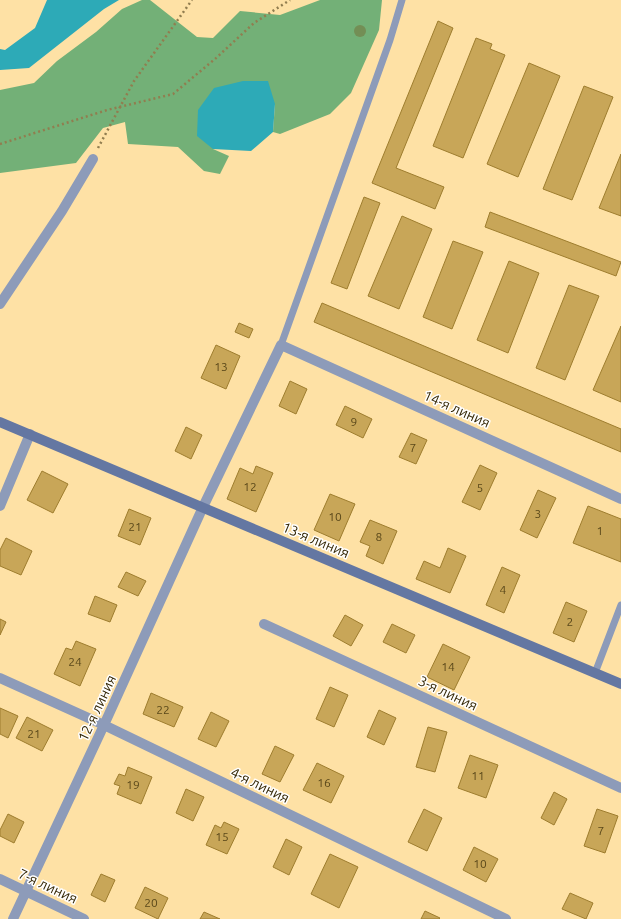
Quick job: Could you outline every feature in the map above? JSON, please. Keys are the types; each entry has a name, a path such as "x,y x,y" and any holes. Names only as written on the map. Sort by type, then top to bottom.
{"street":[{"path":"0,304 62,211 93,159"},
{"name":"14-я линия","path":"281,345 621,499"},
{"name":"12-я линия","path":"13,919 104,725 203,507 281,345"},
{"name":"13-я линия","path":"0,422 621,684"},
{"path":"0,506 30,434"},
{"name":"3-я линия","path":"264,624 621,788"},
{"name":"4-я линия","path":"0,678 104,725 506,919"},
{"name":"7-я линия","path":"0,879 84,919"}],"lane":[{"path":"281,345 390,40 402,0"},
{"path":"595,673 621,605"}],"path":[{"path":"93,159 134,82 192,0"},
{"path":"0,144 120,107 173,94 215,60 254,22 290,0"}],"green space":[{"path":"142,0 150,0 197,37 213,38 240,11 280,15 320,0 382,0 379,30 351,93 330,114 280,134 273,132 275,104 213,149 229,156 220,174 204,171 178,147 128,144 125,122 103,128 76,163 0,173 0,90 34,83 57,61 96,32 122,9"}],"water":[{"path":"47,0 119,0 104,9 29,68 0,70 0,49 5,50 35,28"},
{"path":"243,81 268,81 275,104 273,132 251,151 213,149 197,136 198,110 214,88"}],"building":[{"path":"438,21 453,28 396,168 444,187 435,209 372,183"},
{"path":"476,38 492,44 490,49 505,55 463,158 433,146"},
{"path":"529,63 560,76 518,177 487,164"},
{"path":"584,86 613,97 572,200 543,189"},
{"path":"621,154 621,216 599,208"},
{"path":"364,197 380,203 347,289 331,283"},
{"path":"490,212 621,262 616,276 485,227"},
{"path":"402,216 432,229 399,309 368,296"},
{"path":"453,241 483,252 452,329 423,317"},
{"path":"509,261 539,273 508,353 477,340"},
{"path":"569,285 599,296 565,380 536,368"},
{"path":"322,303 621,429 621,452 314,322"},
{"path":"239,323 253,329 249,338 235,332"},
{"path":"621,326 621,402 593,390"},
{"path":"216,345 240,356 226,389 201,378"},
{"path":"290,381 307,389 296,414 279,406"},
{"path":"345,406 372,419 363,438 336,425"},
{"path":"186,427 202,435 191,459 175,451"},
{"path":"411,433 427,440 416,464 399,457"},
{"path":"480,465 497,473 480,510 462,502"},
{"path":"256,466 273,473 256,512 227,499 240,468 253,474"},
{"path":"42,471 68,484 53,513 27,500"},
{"path":"538,490 556,498 537,538 520,530"},
{"path":"330,494 355,504 339,541 314,530"},
{"path":"588,506 621,519 621,562 573,543"},
{"path":"129,509 151,518 140,545 118,536"},
{"path":"370,520 397,531 383,564 366,556 370,546 360,542"},
{"path":"6,538 32,551 21,575 0,566 0,550"},
{"path":"448,548 466,556 450,593 416,579 424,561 440,568"},
{"path":"502,567 520,575 504,613 486,605"},
{"path":"126,572 146,581 138,596 118,587"},
{"path":"95,596 117,605 110,622 88,614"},
{"path":"566,602 587,611 574,642 553,633"},
{"path":"345,615 363,625 351,646 333,636"},
{"path":"0,619 6,622 0,635"},
{"path":"392,624 415,635 406,653 383,642"},
{"path":"76,641 96,649 80,686 54,674 66,648 72,650"},
{"path":"443,644 470,657 454,690 427,677"},
{"path":"330,687 348,695 334,727 316,719"},
{"path":"151,693 183,707 174,727 143,714"},
{"path":"0,708 18,716 8,738 0,734"},
{"path":"379,710 396,718 384,745 367,737"},
{"path":"211,712 229,721 216,747 198,739"},
{"path":"27,717 53,730 42,751 16,738"},
{"path":"428,727 447,732 435,772 416,767"},
{"path":"275,746 294,755 280,782 262,774"},
{"path":"470,755 498,765 486,798 458,788"},
{"path":"317,763 344,776 331,803 303,790"},
{"path":"128,767 152,777 141,804 117,794 120,786 114,784 119,774 125,776"},
{"path":"186,789 204,797 193,821 176,813"},
{"path":"554,792 567,799 554,825 541,818"},
{"path":"424,809 442,818 427,851 408,842"},
{"path":"597,809 618,816 605,853 584,846"},
{"path":"8,814 24,822 14,843 0,836 0,830"},
{"path":"224,822 239,829 227,854 206,845 215,825 221,828"},
{"path":"286,839 302,847 289,875 273,867"},
{"path":"474,847 498,859 486,882 463,870"},
{"path":"330,854 358,867 339,908 311,894"},
{"path":"101,874 115,880 105,902 91,895"},
{"path":"145,887 168,898 158,919 135,908"},
{"path":"570,893 593,903 586,919 562,909"},
{"path":"425,911 440,918 421,919"},
{"path":"204,912 220,919 200,919"}]}
